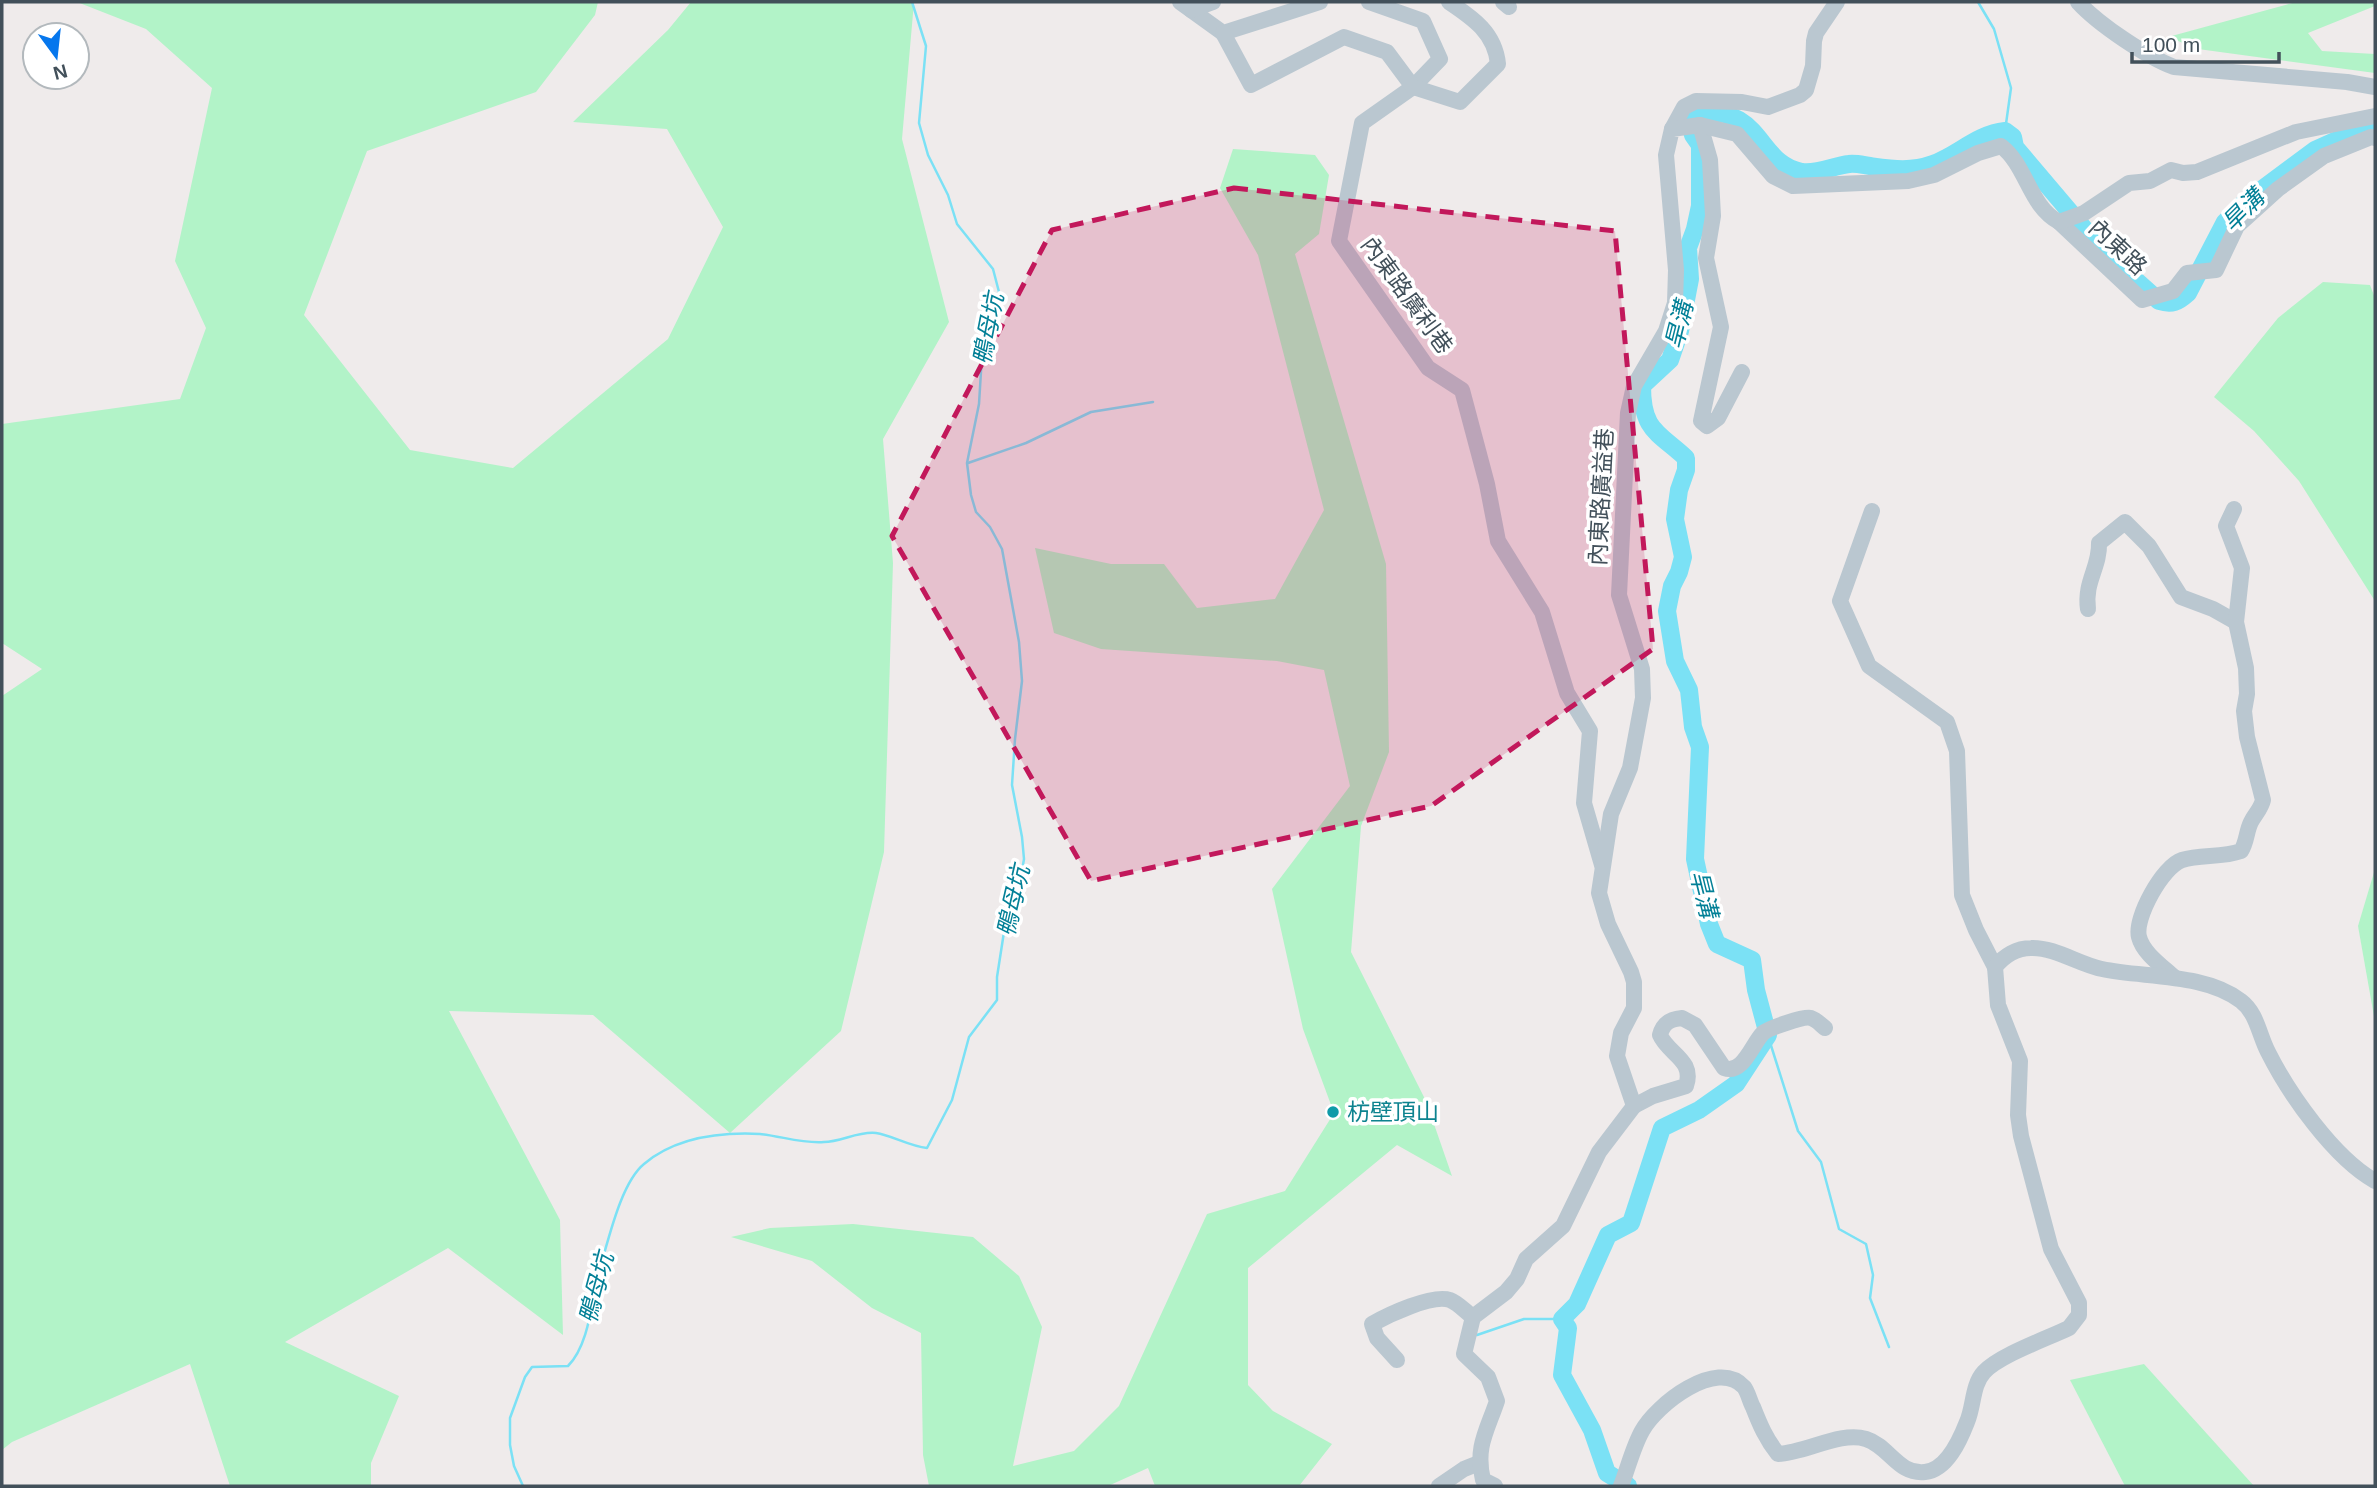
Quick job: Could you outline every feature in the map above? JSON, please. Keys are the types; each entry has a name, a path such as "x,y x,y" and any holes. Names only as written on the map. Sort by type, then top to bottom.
{"street":[{"path":"1186,6 1213,2"},
{"path":"1223,33 1320,2"},
{"name":"內東路廣利巷","path":"1369,2 1423,21 1440,59 1413,87 1362,123 1339,241 1428,368 1462,390"},
{"path":"1186,6 1223,33 1251,85 1344,37 1387,52 1413,87 1460,102 1498,64 1493,41 1466,13 1449,2"},
{"name":"內東路廣益巷","path":"1634,1106 1617,1056 1621,1033 1634,1008 1634,982 1632,972 1608,924 1600,893 1611,814 1630,768 1643,698 1642,669 1619,595 1628,413 1634,386 1666,331 1675,303 1676,270 1666,155 1672,129 1684,107 1696,101 1741,102 1768,107 1800,95 1806,90 1813,66 1816,33 1837,2"},
{"path":"2078,2 2126,39 2160,62 2174,67 2347,82 2375,87"},
{"path":"1672,129 1700,125 1737,134 1773,176 1793,186 1908,181 1934,175 1978,153 2001,146 2009,152 2023,173 2036,200 2049,217 2059,222 2084,214 2129,183 2150,181 2171,170 2197,172 2297,132 2375,116"},
{"path":"1700,125 1710,160 1713,216 1706,258 1721,327 1701,421 1707,426 1718,418 1742,372"},
{"name":"內東路","path":"2059,222 2142,300 2173,292 2187,273 2216,270 2237,226 2278,189 2324,156 2371,137 2375,138"},
{"name":"內東路廣益巷","path":"1462,390 1487,484 1498,541 1542,612 1567,693 1590,732 1584,803 1603,870"},
{"path":"2174,977 2143,947 2138,934 2145,906 2172,865 2182,860 2241,851 2250,824 2263,800 2247,737 2244,711 2247,694 2246,668 2236,622 2242,568 2226,526 2234,509"},
{"path":"1621,1486 1643,1430 1658,1411 1679,1394 1715,1377 1728,1377 1744,1388 1766,1439 1778,1454 1793,1454 1846,1437 1867,1439 1903,1468 1914,1472 1928,1472 1948,1460 1968,1422 1977,1383 1982,1374 1992,1364 2069,1328 2079,1315 2079,1303 2051,1249 2021,1136 2018,1115 2020,1060 1998,1005 1995,967 1962,895 1957,751 1947,722 1869,666 1840,601 1872,511"},
{"path":"2088,609 2086,598 2092,568 2099,557 2099,543 2125,522 2149,546 2181,597 2213,609 2236,622"},
{"path":"1995,967 2010,954 2032,948 2101,969 2174,977 2218,989 2241,1001 2257,1023 2269,1055 2305,1115 2352,1164 2375,1181"},
{"path":"1495,1486 1483,1480 1479,1463 1482,1441 1497,1401 1488,1377 1464,1354 1473,1317 1506,1292 1517,1279 1526,1259 1563,1226 1599,1152 1634,1106 1653,1096 1686,1086 1688,1072 1685,1063 1663,1042 1660,1035 1662,1026 1668,1021 1682,1018 1695,1025 1728,1070 1734,1069 1745,1060 1762,1034 1768,1030 1806,1017 1815,1019 1825,1028"},
{"path":"1396,1360 1377,1338 1372,1324 1399,1309 1440,1300 1450,1300 1473,1317"},
{"path":"1439,1486 1464,1469 1479,1463"}],"highlighted area":[{"path":"1234,188 1615,231 1653,649 1431,806 1091,881 892,536 1052,230"}],"green space":[{"path":"77,2 598,2 595,15 536,92 367,151 304,315 410,450 513,468 668,339 723,227 667,129 573,122 668,30 691,2 914,2 902,139 949,322 883,439 893,563 884,852 841,1031 730,1133 593,1015 449,1011 560,1220 563,1335 448,1248 285,1342 399,1396 371,1463 371,1486 230,1486 190,1364 12,1442 2,1450 2,696 42,669 2,643 2,424 180,399 206,328 175,261 212,88 146,29"},
{"path":"2296,2 2375,2 2375,6 2308,33 2322,51 2375,54 2375,73 2198,49 2168,37"},
{"path":"1233,149 1315,155 1329,175 1319,234 1295,254 1386,564 1389,752 1361,826 1351,952 1426,1101 1452,1176 1397,1145 1248,1268 1248,1385 1273,1411 1332,1444 1299,1486 1155,1486 1148,1468 1108,1486 929,1486 923,1455 921,1333 872,1308 812,1261 731,1237 770,1228 853,1224 973,1237 1019,1276 1042,1327 1013,1466 1074,1451 1119,1406 1207,1214 1285,1191 1334,1113 1303,1029 1272,889 1350,786 1324,670 1277,661 1101,649 1054,633 1035,548 1111,564 1164,564 1197,608 1275,599 1324,510 1258,255 1220,188"},
{"path":"2323,282 2370,285 2375,298 2375,601 2299,481 2254,431 2214,397 2278,318"},
{"path":"2375,869 2375,1022 2358,926"},
{"path":"2144,1364 2254,1486 2125,1486 2070,1380"}],"waterway":[{"name":"鴨母坑","path":"523,1486 514,1466 510,1445 510,1418 525,1377 532,1367 568,1366 576,1356 586,1331 618,1209 636,1172 656,1155 670,1148 699,1138 729,1134 760,1134 800,1141 830,1142 876,1133 927,1148 952,1100 969,1037 997,1000 997,977 1004,932 1016,905 1024,859 1012,785 1022,681 1019,642 1002,549 990,527 976,512 967,463 979,404 982,355 999,292 993,269 957,224 948,195 928,155 919,123 926,46 912,2"},
{"path":"1978,2 1994,29 2011,88 2005,131"},
{"name":"旱溝","path":"1628,1486 1607,1473 1592,1430 1562,1375 1568,1328 1562,1319 1577,1304 1608,1235 1631,1223 1662,1128 1699,1110 1736,1084 1768,1035 1756,990 1752,960 1717,944 1709,924 1695,859 1700,747 1693,727 1689,690 1675,661 1667,611 1672,586 1683,557 1675,519 1679,490 1686,470 1686,458 1654,429 1645,413 1643,401 1642,386 1670,360 1680,331 1690,279 1688,248 1700,206 1700,145 1693,135 1689,120 1696,113 1718,113 1735,118 1747,126 1787,167 1802,172 1851,164 1902,169 1925,167 1985,136 2005,131 2013,137 2015,147 2104,252 2159,301 2168,303 2178,301 2188,293 2225,222 2245,202 2315,150 2375,127"},
{"path":"968,463 1026,443 1091,412 1153,402"},
{"path":"1768,1036 1798,1131 1821,1162 1839,1229 1866,1244 1873,1275 1870,1298 1889,1347"},
{"path":"1477,1335 1524,1319 1562,1319"}],"place":[{"name":"枋壁頂山","path":"1333,1112"}]}
